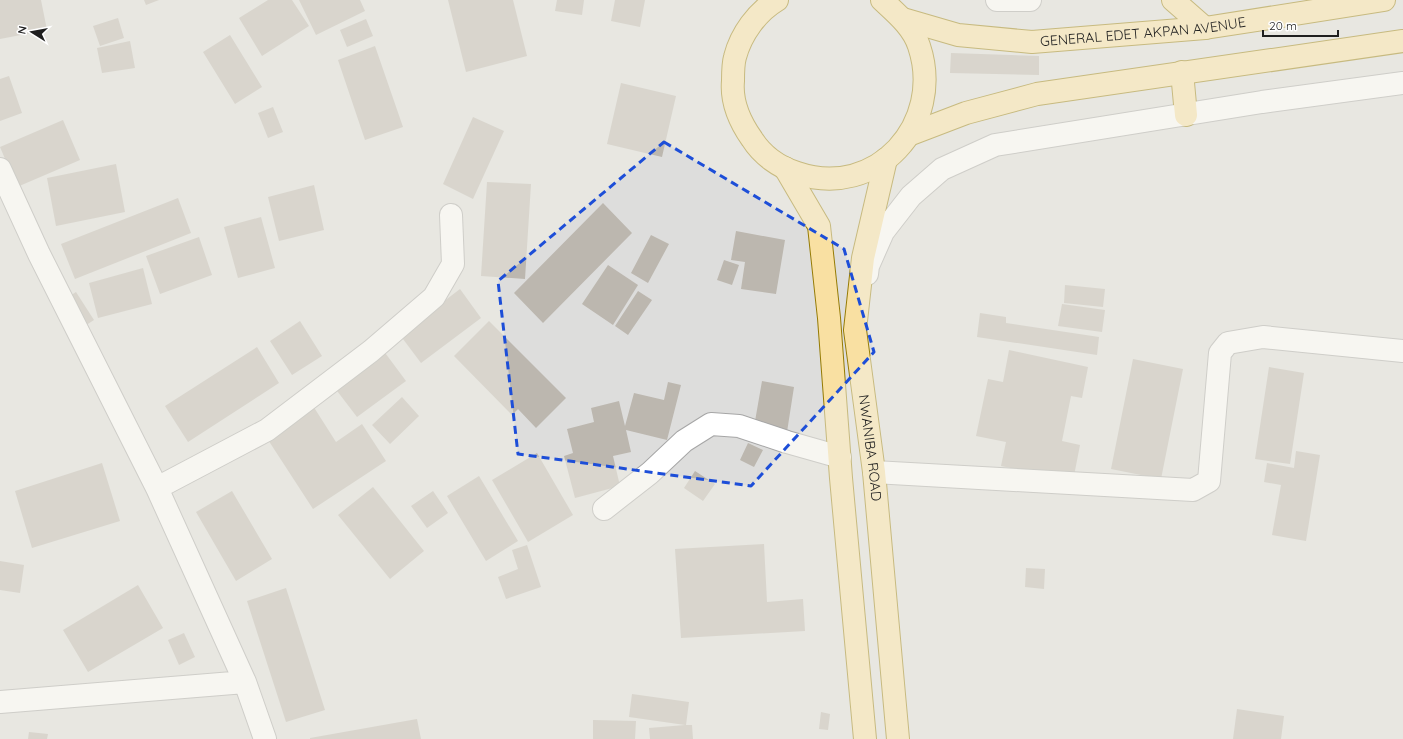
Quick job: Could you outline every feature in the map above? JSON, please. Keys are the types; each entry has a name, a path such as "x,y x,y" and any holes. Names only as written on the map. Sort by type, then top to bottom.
{"main road":[{"path":"763,0 748,27 735,57 732,90 740,122 758,149 784,168 810,177 837,179 863,173 886,159 900,148 910,134 922,105 925,75 919,45 903,19 882,0"},
{"path":"748,27 768,5 777,0"},
{"path":"1173,0 1205,28"},
{"name":"GENERAL EDET AKPAN AVENUE","path":"903,19 958,35 1032,42 1205,28 1384,0"},
{"path":"910,134 966,113 1037,94 1403,41"},
{"path":"1182,72 1186,115"},
{"name":"NWANIBA ROAD","path":"886,159 863,258 855,330 874,472 898,739"},
{"path":"784,168 819,226 829,318 865,739"}],"street":[{"path":"996,0 1030,0"},
{"path":"855,330 868,266 883,232 911,196 942,169 995,145 1262,102 1403,83"},
{"path":"0,169 39,254 157,488 245,682 265,739"},
{"path":"157,488 267,430 371,351 434,297 453,264 451,215"},
{"path":"874,472 1193,490 1209,481 1220,353 1228,343 1263,337 1403,351"},
{"path":"604,509 650,473 684,441 711,424 739,426 840,457"},
{"path":"0,702 245,682"}],"highlighted area":[{"path":"664,142 844,249 874,352 751,486 518,454 498,281"}],"shaded area":[{"path":"0,0 1403,0 1403,739 0,739"}],"building":[{"path":"0,0 41,0 47,30 0,39"},
{"path":"144,0 159,0 146,5"},
{"path":"268,0 292,0 309,26 262,56 239,18"},
{"path":"299,0 360,0 365,11 316,35"},
{"path":"448,0 513,0 527,56 466,72"},
{"path":"557,0 584,0 582,15 555,11"},
{"path":"615,0 645,0 640,27 611,21"},
{"path":"118,18 124,38 100,46 93,26"},
{"path":"366,19 373,36 347,47 340,30"},
{"path":"230,35 262,87 235,104 203,52"},
{"path":"130,41 135,68 102,73 97,48"},
{"path":"375,46 403,127 365,140 338,60"},
{"path":"951,53 1039,56 1039,75 950,73"},
{"path":"9,76 22,113 0,121 0,79"},
{"path":"621,83 676,96 662,157 607,144"},
{"path":"273,107 283,132 268,138 258,113"},
{"path":"473,117 504,131 473,199 443,184"},
{"path":"63,120 80,160 17,187 0,147"},
{"path":"116,164 125,212 56,226 47,178"},
{"path":"487,182 531,184 525,279 481,276"},
{"path":"314,185 324,230 279,241 268,197"},
{"path":"178,198 191,233 75,279 61,244"},
{"path":"603,203 632,233 543,323 514,293"},
{"path":"261,217 275,268 238,278 224,227"},
{"path":"736,231 785,240 776,294 741,289 745,262 731,260"},
{"path":"651,235 669,244 648,283 631,273"},
{"path":"199,237 212,275 160,294 146,256"},
{"path":"724,260 739,265 732,285 717,280"},
{"path":"608,265 638,285 613,325 582,304"},
{"path":"143,268 152,304 98,318 89,283"},
{"path":"1065,285 1105,289 1103,307 1064,303"},
{"path":"460,289 481,318 421,363 400,335"},
{"path":"638,291 652,300 628,335 615,326"},
{"path":"76,292 94,320 77,331 59,303"},
{"path":"1062,304 1105,310 1102,332 1058,326"},
{"path":"980,313 1006,317 1006,323 1099,337 1097,355 977,337"},
{"path":"300,321 322,356 292,375 270,341"},
{"path":"489,321 566,398 536,428 518,409 512,415 454,356"},
{"path":"380,346 406,381 357,417 331,383"},
{"path":"257,347 279,383 188,442 165,406"},
{"path":"1009,350 1088,367 1082,398 1071,396 1062,441 1080,445 1073,481 1001,466 1006,442 976,436 988,379 1003,382"},
{"path":"1133,359 1183,369 1161,479 1111,469"},
{"path":"1269,367 1304,373 1290,464 1255,459"},
{"path":"762,381 794,387 787,432 754,427"},
{"path":"668,382 681,385 667,440 626,430 631,452 613,456 620,486 575,498 564,456 573,453 567,429 594,422 591,408 619,401 625,426 634,393 664,400"},
{"path":"402,397 419,416 390,444 372,425"},
{"path":"308,398 336,442 362,424 386,461 313,509 261,429"},
{"path":"748,443 763,450 754,467 740,460"},
{"path":"1296,451 1320,455 1306,541 1272,535 1281,485 1264,482 1267,463 1294,468"},
{"path":"537,453 573,515 528,542 492,480"},
{"path":"102,463 120,521 32,548 15,491"},
{"path":"695,471 715,484 703,501 684,488"},
{"path":"479,476 518,541 486,561 447,496"},
{"path":"373,487 424,551 390,579 338,515"},
{"path":"232,491 272,559 236,581 196,512"},
{"path":"433,491 448,513 427,528 411,506"},
{"path":"764,544 767,602 803,599 805,631 681,638 675,549"},
{"path":"527,545 541,587 506,599 498,577 518,569 512,550"},
{"path":"0,561 24,565 20,593 0,590"},
{"path":"1026,568 1045,569 1044,589 1025,587"},
{"path":"138,585 163,628 88,672 63,630"},
{"path":"286,588 325,710 286,722 247,601"},
{"path":"184,633 195,657 179,665 168,640"},
{"path":"632,694 689,702 686,725 692,725 693,739 650,739 649,728 685,725 629,717"},
{"path":"1237,709 1284,716 1281,739 1233,739"},
{"path":"821,712 830,714 828,730 819,729"},
{"path":"417,719 421,739 310,739 310,738"},
{"path":"593,720 636,721 635,739 593,739"},
{"path":"29,732 48,734 47,739 28,739"}]}
